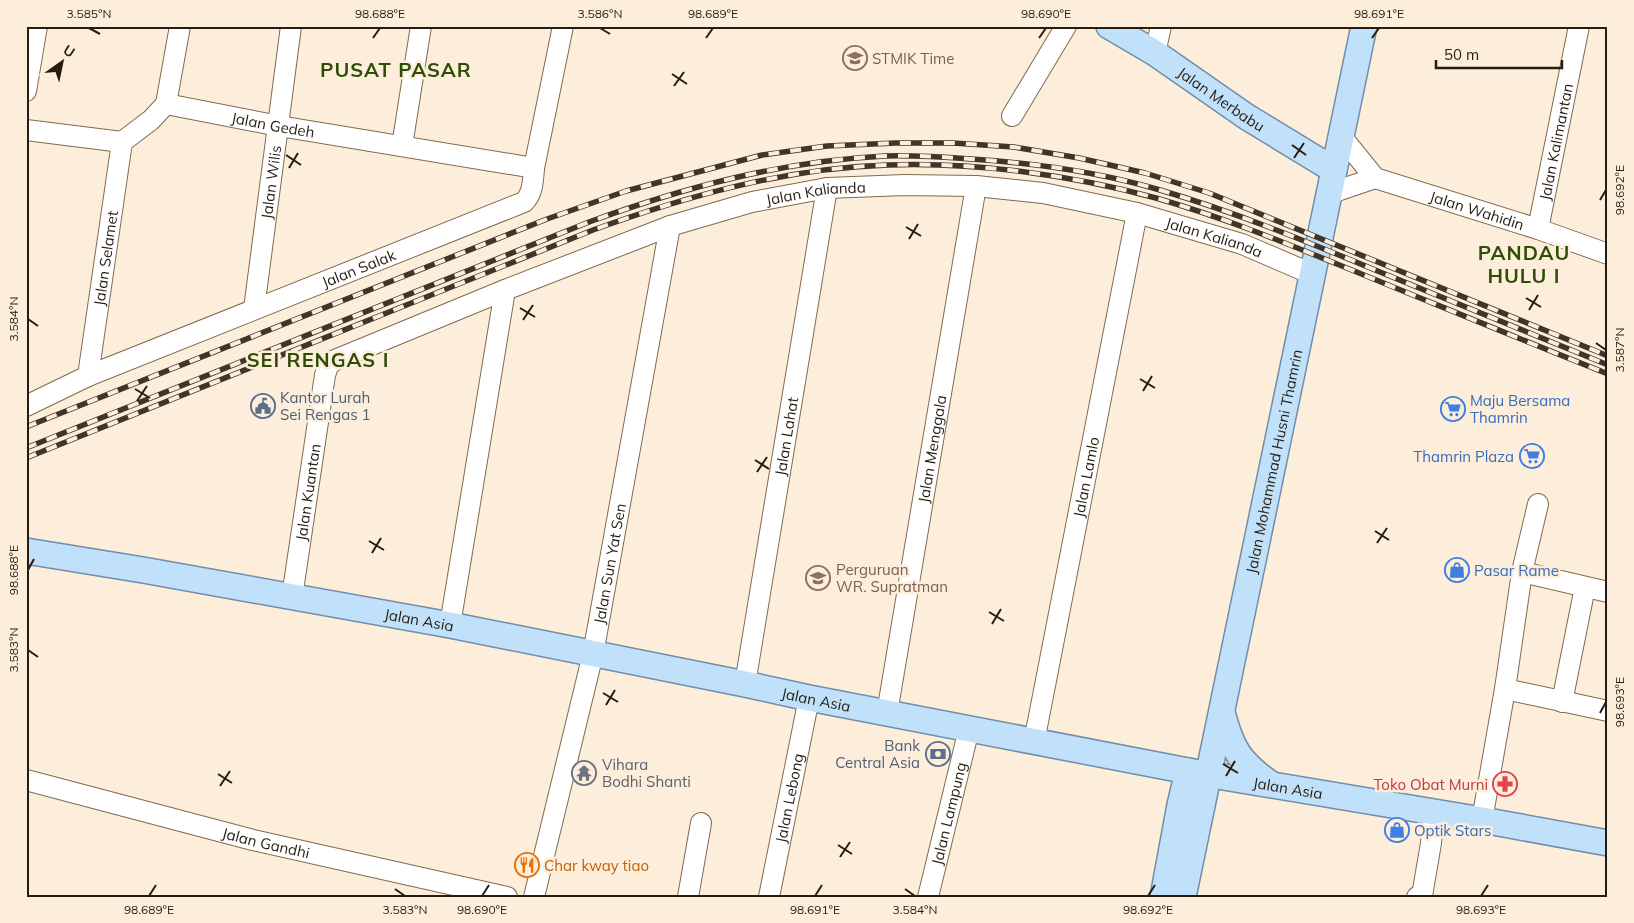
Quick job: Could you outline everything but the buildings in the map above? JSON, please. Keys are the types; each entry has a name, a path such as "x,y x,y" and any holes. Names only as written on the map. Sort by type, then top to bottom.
{"main road":[{"name":"Jalan Merbabu","path":"1109,26 1154,53 1247,117 1334,170"},
{"name":"Jalan Mohammad Husni Thamrin","path":"1163,897 1180,805 1198,773 1221,710 1364,26"},
{"name":"Jalan Asia","path":"26,550 450,625 809,698 1198,773 1608,843"},
{"path":"1221,710 1228,734 1235,749 1256,774 1273,786"},
{"name":"Jalan Mohammad Husni Thamrin","path":"1184,897 1198,773"}],"street":[{"path":"26,91 37,26"},
{"path":"26,130 122,142 151,120 166,104 180,26"},
{"name":"Jalan Wilis","path":"254,309 291,26"},
{"path":"402,146 421,26"},
{"name":"Jalan Salak","path":"26,406 88,376 524,202 529,198 532,189 534,168 563,26"},
{"path":"1012,116 1066,26"},
{"path":"1154,53 1161,26"},
{"name":"Jalan Kalimantan","path":"1538,229 1578,26"},
{"name":"Jalan Gedeh","path":"166,104 278,126 534,168"},
{"path":"1328,194 1374,178 1341,136"},
{"name":"Jalan Selamet","path":"88,376 122,142"},
{"name":"Jalan Wahidin","path":"1374,178 1538,229 1608,254"},
{"name":"Jalan Kalianda","path":"336,360 505,290 670,226 752,202 826,188 905,185 976,186 1043,193 1137,213 1242,244 1312,274"},
{"name":"Jalan Menggala","path":"888,713 976,186"},
{"name":"Jalan Lahat","path":"745,684 826,188"},
{"name":"Jalan Lamlo","path":"1034,742 1137,213"},
{"name":"Jalan Sun Yat Sen","path":"534,897 593,654 670,226"},
{"path":"450,625 505,290"},
{"name":"Jalan Kuantan","path":"292,597 325,375 328,366 336,360"},
{"path":"1482,820 1522,572 1538,504"},
{"path":"1522,572 1608,592"},
{"path":"1562,702 1585,587"},
{"path":"1504,689 1608,711"},
{"name":"Jalan Lebong","path":"769,897 809,698"},
{"name":"Jalan Lampung","path":"928,897 970,729"},
{"name":"Jalan Gandhi","path":"26,780 253,840 507,897"},
{"path":"1416,897 1422,896 1434,812"},
{"path":"688,897 701,823"}],"railway":[{"path":"26,427 547,219 626,191 762,155 827,146 953,143 1014,147 1079,158 1145,173 1209,193 1608,356"},
{"path":"26,448 625,209 698,187 772,170 847,159 885,156 950,158 1043,166 1090,173 1160,190 1216,208 1299,239 1608,365"},
{"path":"26,458 593,230 701,195 775,178 850,167 921,165 989,168 1091,183 1156,198 1270,237 1608,374"}],"place":[{"name":"STMIK Time","path":"855,58"},
{"name":"Kantor Lurah Sei Rengas 1","path":"263,406"},
{"name":"Maju Bersama Thamrin","path":"1453,409"},
{"name":"Thamrin Plaza","path":"1532,456"},
{"name":"Pasar Rame","path":"1457,570"},
{"name":"Perguruan WR. Supratman","path":"818,578"},
{"name":"Bank Central Asia","path":"938,754"},
{"name":"Vihara Bodhi Shanti","path":"584,773"},
{"name":"Toko Obat Murni","path":"1505,784"},
{"name":"Optik Stars","path":"1397,830"},
{"name":"Char kway tiao","path":"527,865"}],"district":[{"name":"PUSAT PASAR","path":"396,69"},
{"name":"PANDAU HULU I","path":"1524,264"},
{"name":"SEI RENGAS I","path":"318,359"}]}
